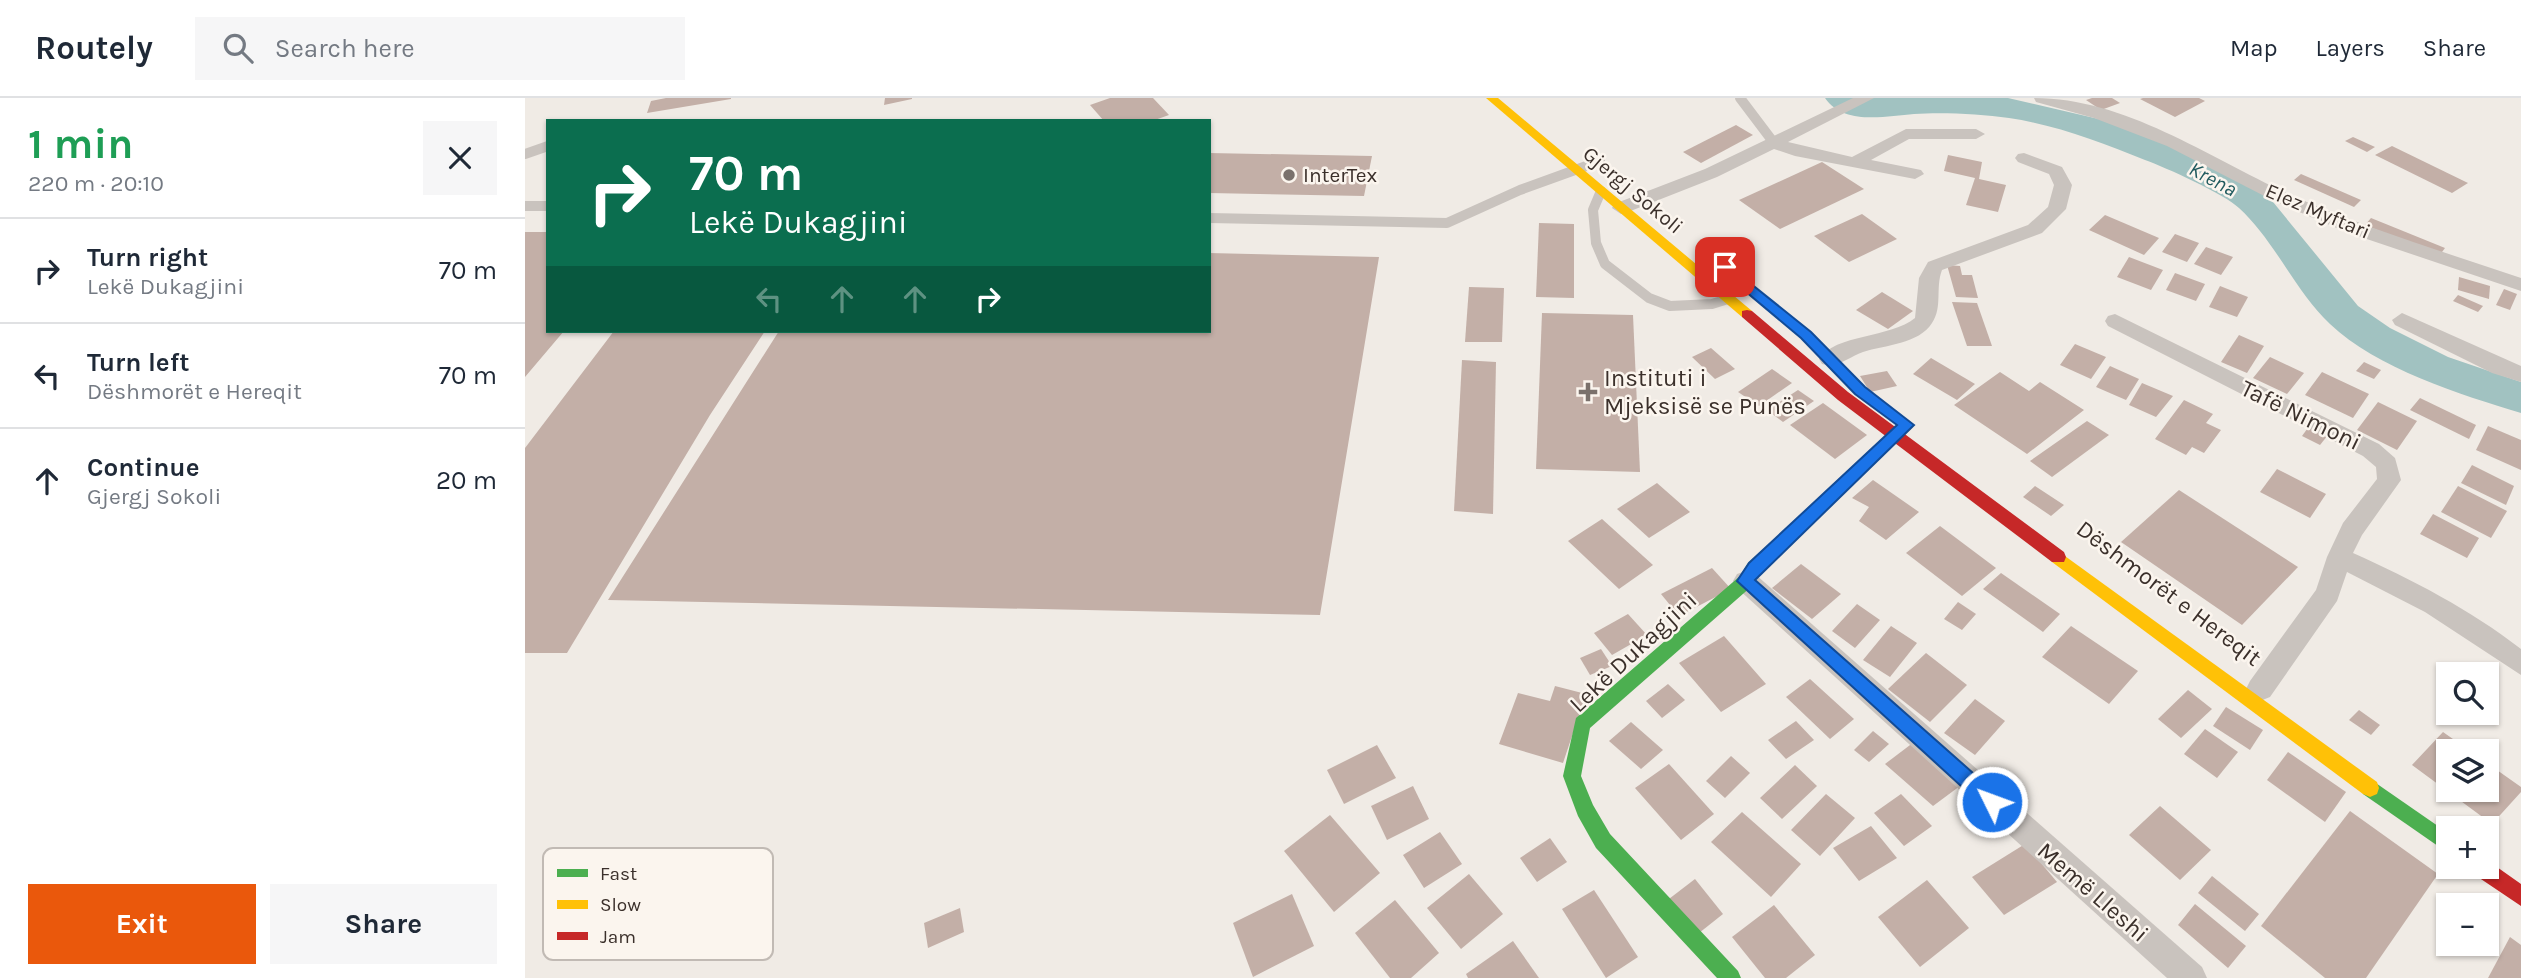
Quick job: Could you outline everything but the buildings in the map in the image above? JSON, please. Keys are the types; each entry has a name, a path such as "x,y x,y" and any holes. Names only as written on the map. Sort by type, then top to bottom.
{"main road":[{"name":"Gjergj Sokoli","path":"1491,98 1728,299 1850,386"},
{"name":"Gjergj Sokoli","path":"1580,145 1604,165"},
{"name":"Gjergj Sokoli","path":"1626,184 1649,203"},
{"path":"1826,355 1850,386 1901,430 2250,701 2436,835"},
{"name":"Lekë Dukagjini","path":"1731,978 1603,841 1585,810 1572,776 1582,724 1746,581 1754,568 1901,430"},
{"name":"Dëshmorët e Hereqit","path":"1901,430 2436,816"},
{"path":"2499,860 2521,876"},
{"path":"2497,879 2521,896"}],"street":[{"path":"1621,208 1649,203 1866,98"},
{"name":"Elez Myftari","path":"2042,98 2099,114 2173,142 2283,198 2353,228 2521,285"},
{"path":"1855,162 1906,134 1976,134"},
{"path":"1774,142 1795,152 1915,174"},
{"path":"1826,355 1897,337 1920,324 1927,315 1929,275 1935,266 2035,229 2057,209 2063,185 2056,171 2024,158"},
{"path":"2402,320 2500,368 2521,374"},
{"name":"Tafë Nimoni","path":"2115,321 2371,450 2388,464 2389,480 2352,530 2339,557 2328,594 2260,689"},
{"path":"2339,557 2422,595 2485,634 2521,664"},
{"name":"Memë Lleshi","path":"1746,581 2191,978"}],"lane":[{"path":"1740,98 1774,142"},
{"path":"525,153 546,147"},
{"path":"1211,218 1447,223 1575,169 1604,165"},
{"path":"1601,191 1593,210 1596,243 1605,264 1649,298 1670,306 1712,304 1728,299"},
{"path":"525,206 546,206"}],"waterway":[{"name":"Krena","path":"1841,98 1858,106 1882,109 1915,104 2008,108 2091,127 2172,158 2251,199 2344,315 2376,338 2433,367 2521,398"}],"traffic: fast":[{"path":"1731,978 1603,841 1585,810 1572,776 1582,724 1746,581 1754,568 1796,529"},
{"path":"2370,788 2436,835"}],"traffic: slow":[{"path":"1491,98 1747,314"},
{"path":"1796,529 1906,425"},
{"path":"2058,557 2370,788"}],"traffic: jam":[{"path":"1747,314 1843,396 2058,557"},
{"path":"2497,879 2521,896"}],"place":[{"name":"InterTex","path":"1289,175"},
{"name":"Instituti i Mjeksisë se Punës","path":"1588,392"}],"route":[{"path":"1725,267 1806,335 1860,391 1906,425 1754,568 1746,581 1992,802"}]}
